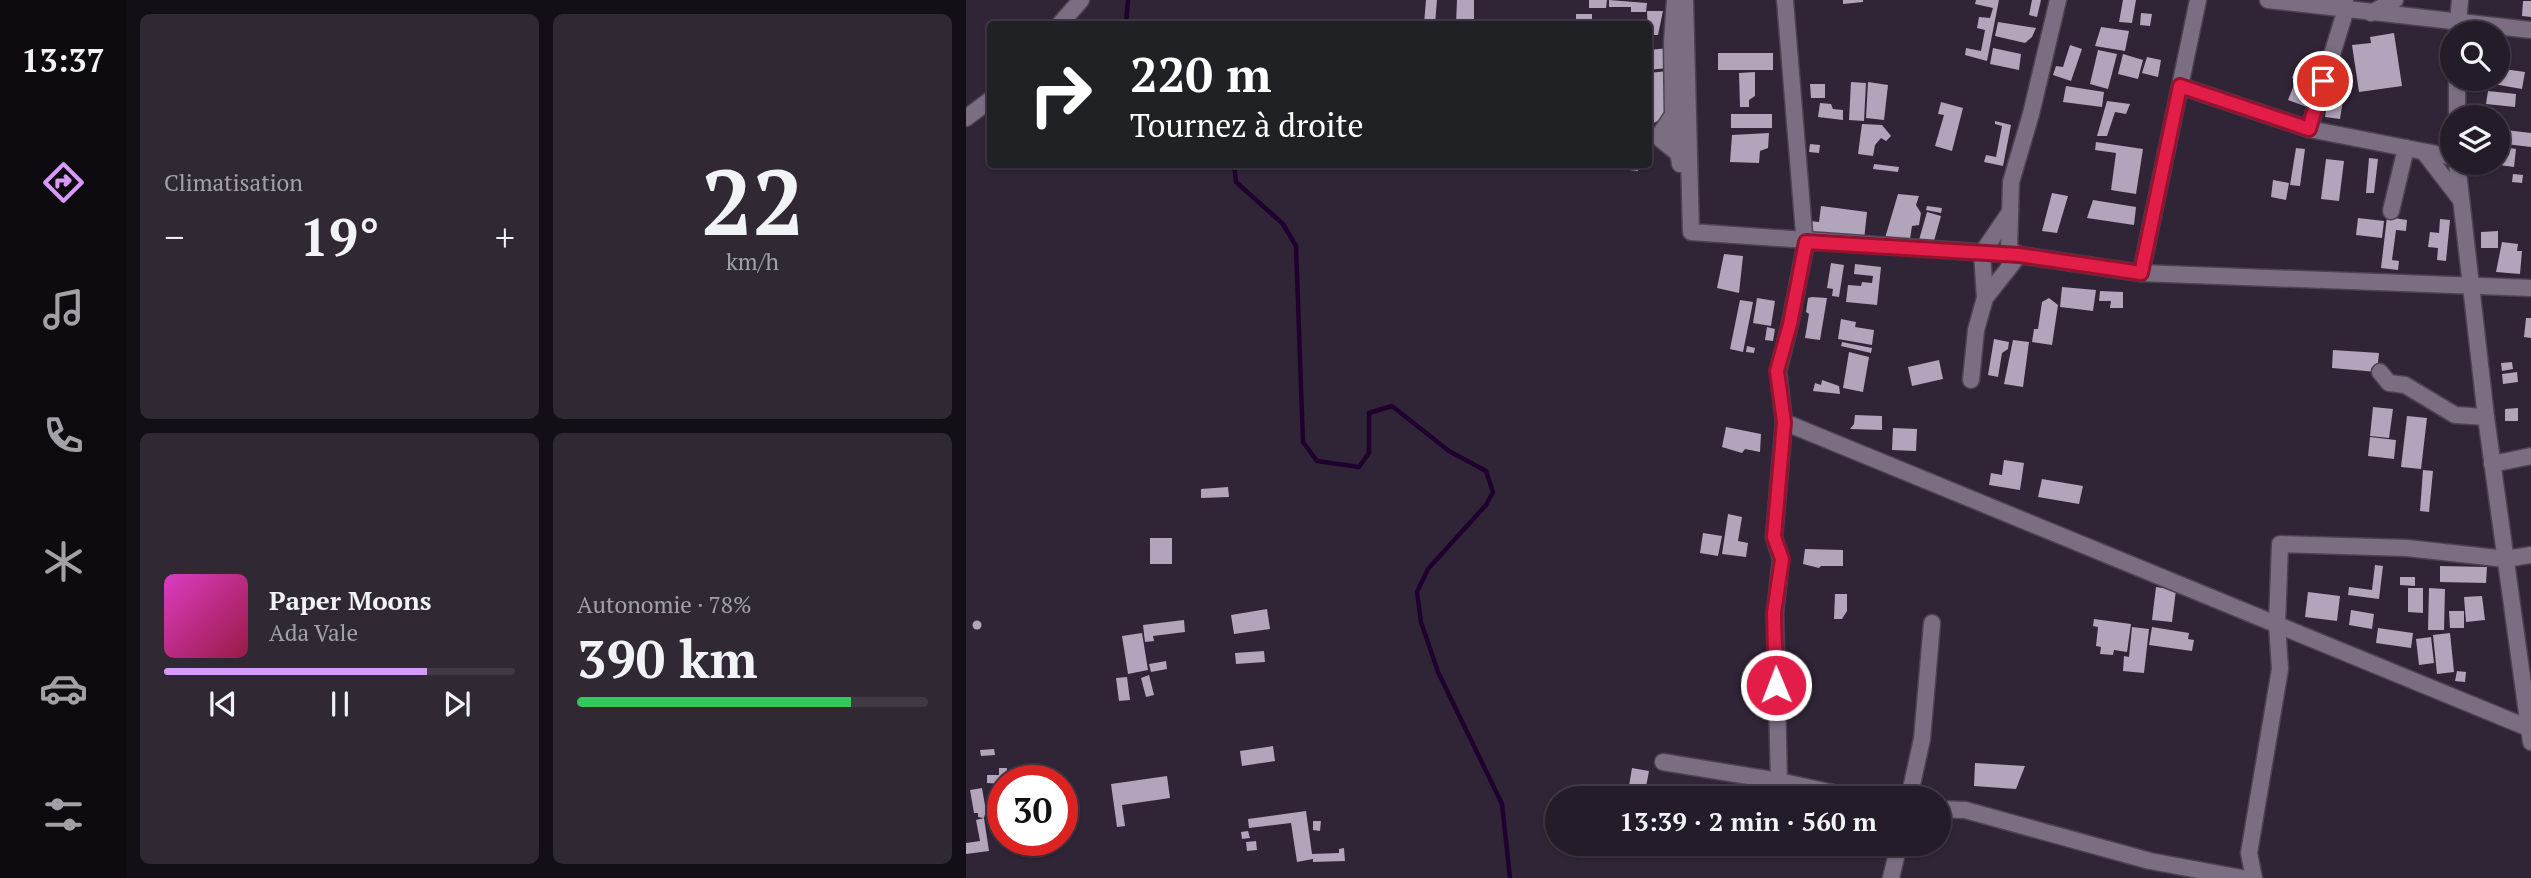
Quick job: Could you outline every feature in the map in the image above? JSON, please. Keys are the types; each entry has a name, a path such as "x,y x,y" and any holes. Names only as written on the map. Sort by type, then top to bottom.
{"street":[{"path":"1063,21 1081,0"},
{"path":"1675,0 1672,42 1673,115 1685,191 1690,196"},
{"path":"1685,0 1691,232 2019,255 2141,273 2531,288"},
{"path":"1779,781 1774,613 1782,559 1774,537 1784,422 1777,371 1790,324 1806,242 1785,0"},
{"path":"2019,255 2009,249 2011,182 2031,114 2057,0"},
{"path":"2141,273 2197,0"},
{"path":"2268,0 2345,5 2371,13 2440,25"},
{"path":"2371,13 2395,0"},
{"path":"2458,21 2460,0"},
{"path":"2309,129 2345,5"},
{"path":"2510,29 2531,30"},
{"path":"2180,86 2309,129 2440,155"},
{"path":"966,118 987,102"},
{"path":"2391,211 2406,148"},
{"path":"2424,152 2460,200"},
{"path":"2459,175 2492,464 2530,733"},
{"path":"1971,380 1976,330 1985,298 1982,253 2010,212"},
{"path":"1985,298 2019,255"},
{"path":"2380,372 2389,383 2405,385 2455,415 2486,417"},
{"path":"1784,422 2277,624 2530,733"},
{"path":"2492,464 2531,456"},
{"path":"2254,878 2249,853 2280,669 2277,624 2280,544 2407,548 2506,559 2531,555"},
{"path":"1912,786 1923,739 1932,623"},
{"path":"1663,762 1802,786"},
{"path":"1951,809 1965,810 2150,861 2242,878"},
{"path":"1891,878 1896,856"}],"building":[{"path":"1426,0 1437,0 1435,21 1424,21"},
{"path":"1457,0 1474,0 1474,21 1456,21"},
{"path":"1589,0 1607,0 1606,8 1589,8"},
{"path":"1609,0 1647,3 1646,12 1631,12 1631,7 1609,7"},
{"path":"1843,0 1863,0 1863,2 1843,4"},
{"path":"1976,0 1999,0 1987,61 1965,55 1966,48 1981,51 1985,30 1977,28 1979,17 1990,18 1993,8 1975,4"},
{"path":"2032,0 2041,0 2037,17 2029,15"},
{"path":"2123,0 2136,0 2132,23 2119,22"},
{"path":"2523,1 2531,1 2531,17 2522,16"},
{"path":"1647,11 1663,11 1658,35 1652,35 1652,21 1647,21"},
{"path":"2141,13 2152,14 2150,26 2140,25"},
{"path":"1576,14 1592,14 1592,21 1576,21"},
{"path":"1998,22 2036,28 2025,43 1995,36"},
{"path":"2101,27 2129,31 2125,51 2095,46"},
{"path":"2394,33 2402,86 2359,92 2352,45 2371,43 2370,37"},
{"path":"2070,45 2082,49 2071,81 2053,75 2056,66 2063,67"},
{"path":"1670,48 1668,68 1652,70 1652,50"},
{"path":"1993,48 2021,54 2019,70 1990,64"},
{"path":"2098,50 2117,54 2108,89 2090,84"},
{"path":"1718,53 1773,53 1773,70 1718,70"},
{"path":"2123,54 2143,60 2138,79 2118,74"},
{"path":"2147,57 2161,60 2158,77 2142,73"},
{"path":"2296,67 2319,76 2307,107 2288,100 2296,80 2292,78"},
{"path":"2510,70 2525,72 2522,89 2510,87"},
{"path":"1667,71 1665,117 1652,124 1652,73"},
{"path":"1755,72 1755,96 1749,100 1749,107 1740,107 1739,73"},
{"path":"1851,82 1866,83 1864,121 1849,120"},
{"path":"1868,82 1888,85 1884,120 1866,118"},
{"path":"1810,84 1825,84 1825,98 1811,98"},
{"path":"2066,86 2104,92 2102,107 2063,102"},
{"path":"2488,91 2516,94 2515,107 2486,104"},
{"path":"2328,98 2343,100 2340,119 2325,117"},
{"path":"2107,101 2130,104 2126,114 2115,112 2107,136 2097,136"},
{"path":"1941,102 1963,108 1952,151 1935,146 1944,115 1938,114"},
{"path":"1820,103 1831,104 1833,109 1843,110 1843,120 1818,117"},
{"path":"1731,114 1772,114 1772,128 1731,128"},
{"path":"1995,121 2011,125 2003,166 1984,162 1986,155 1996,157 2002,126 1995,124"},
{"path":"1862,124 1882,125 1891,136 1886,141 1881,138 1875,145 1873,156 1858,154"},
{"path":"2510,131 2531,133 2531,147 2510,145"},
{"path":"1769,133 1768,148 1760,151 1759,163 1730,162 1732,135"},
{"path":"2096,142 2143,149 2136,194 2111,190 2116,153 2095,150"},
{"path":"1810,144 1820,145 1819,153 1809,152"},
{"path":"2296,148 2305,149 2300,186 2290,185"},
{"path":"2510,148 2516,149 2514,167 2510,166"},
{"path":"2369,158 2378,159 2374,193 2366,193"},
{"path":"2326,159 2344,161 2339,201 2321,199"},
{"path":"1874,164 1899,167 1898,172 1873,169"},
{"path":"2513,174 2523,175 2522,183 2512,182"},
{"path":"2273,180 2289,183 2286,200 2271,197"},
{"path":"2052,193 2068,196 2057,233 2042,231"},
{"path":"1898,194 1919,196 1916,205 1921,213 1919,225 1912,226 1910,239 1885,238"},
{"path":"2093,200 2136,207 2134,225 2087,218"},
{"path":"1821,206 1867,212 1864,240 1809,234 1810,221 1819,222"},
{"path":"1927,206 1942,208 1941,213 1926,210"},
{"path":"1927,212 1941,216 1934,241 1919,240"},
{"path":"2387,217 2407,220 2406,231 2396,230 2392,260 2399,261 2398,270 2381,268"},
{"path":"2358,218 2384,221 2382,238 2356,235"},
{"path":"2440,219 2450,220 2446,261 2437,260 2438,248 2428,247 2430,232 2439,233"},
{"path":"2498,231 2498,248 2481,248 2481,232"},
{"path":"2502,242 2518,244 2517,251 2522,251 2520,274 2496,272"},
{"path":"1724,254 1743,256 1739,293 1717,288"},
{"path":"1831,263 1844,265 1839,297 1832,296 1833,289 1827,288"},
{"path":"1855,264 1881,267 1877,305 1846,302 1848,285 1872,283 1873,276 1854,274"},
{"path":"2062,287 2096,290 2093,311 2060,307"},
{"path":"2100,291 2123,292 2123,308 2110,308 2111,301 2099,301"},
{"path":"1757,298 1775,301 1771,326 1753,323"},
{"path":"1808,298 1827,298 1820,340 1805,338 1809,314 1806,312"},
{"path":"2049,298 2058,305 2052,345 2032,342 2034,329 2038,329 2042,302"},
{"path":"1740,300 1753,302 1743,352 1730,349"},
{"path":"2526,318 2531,318 2531,338 2524,337"},
{"path":"1841,319 1856,322 1855,327 1874,330 1872,345 1838,339"},
{"path":"1767,327 1775,329 1773,341 1765,340"},
{"path":"1994,339 2009,342 2008,349 2002,353 1998,377 1988,375"},
{"path":"2013,340 2029,342 2023,387 2004,384"},
{"path":"1842,342 1872,348 1871,353 1841,346"},
{"path":"1747,346 1755,348 1754,353 1746,352"},
{"path":"2333,350 2379,353 2377,372 2332,368"},
{"path":"1849,352 1869,357 1863,392 1843,388"},
{"path":"1939,360 1943,379 1912,386 1908,367"},
{"path":"2512,362 2513,369 2502,371 2501,363"},
{"path":"2517,372 2518,382 2503,384 2502,374"},
{"path":"1822,380 1839,386 1840,394 1813,391 1815,383 1821,385"},
{"path":"2373,407 2393,409 2389,438 2370,436"},
{"path":"2518,408 2518,421 2505,421 2505,409"},
{"path":"1855,415 1882,416 1882,430 1850,429"},
{"path":"2407,416 2427,418 2421,469 2401,467"},
{"path":"1726,427 1761,434 1760,452 1745,449 1742,453 1722,447"},
{"path":"1893,428 1917,429 1916,451 1892,450"},
{"path":"2370,437 2396,440 2394,459 2368,456"},
{"path":"2004,460 2024,463 2020,490 1989,485 1991,473 2002,475"},
{"path":"2423,470 2433,471 2429,512 2420,511"},
{"path":"2042,479 2083,486 2079,504 2038,497"},
{"path":"1228,487 1229,497 1201,498 1201,489"},
{"path":"1728,514 1742,517 1738,541 1748,543 1746,557 1722,554"},
{"path":"1703,533 1722,536 1718,556 1700,553"},
{"path":"1150,538 1172,538 1172,564 1150,564"},
{"path":"1805,549 1843,550 1843,566 1819,568 1803,564"},
{"path":"2375,565 2383,566 2379,599 2348,595 2349,587 2372,590"},
{"path":"2440,566 2487,567 2486,583 2440,582"},
{"path":"2400,577 2415,577 2415,586 2400,585"},
{"path":"2156,587 2176,590 2172,622 2152,620"},
{"path":"2408,588 2423,588 2423,613 2408,612"},
{"path":"2429,588 2445,589 2444,630 2428,630"},
{"path":"2308,592 2340,596 2337,621 2305,617"},
{"path":"1835,594 1847,594 1847,611 1842,619 1834,619"},
{"path":"2482,596 2485,620 2466,622 2464,597"},
{"path":"1267,609 1270,629 1234,634 1231,615"},
{"path":"2351,610 2374,614 2372,629 2349,625"},
{"path":"2449,611 2464,611 2464,628 2450,628"},
{"path":"2094,619 2131,624 2127,652 2114,650 2113,655 2100,654 2101,647 2096,646 2098,627 2093,626"},
{"path":"977,620 982,625 977,630 972,625"},
{"path":"1184,620 1185,632 1153,636 1154,641 1145,642 1143,625"},
{"path":"2132,627 2149,629 2144,673 2123,671 2124,656 2129,657"},
{"path":"2152,627 2189,633 2188,639 2194,640 2192,651 2149,645"},
{"path":"2378,628 2413,633 2411,648 2376,643"},
{"path":"1142,633 1148,670 1128,674 1122,636"},
{"path":"2450,633 2454,672 2437,674 2433,635"},
{"path":"2431,637 2434,663 2419,665 2416,639"},
{"path":"1264,651 1265,662 1236,664 1235,653"},
{"path":"1166,661 1167,669 1151,672 1149,664"},
{"path":"2457,671 2466,672 2465,682 2455,681"},
{"path":"1149,675 1154,695 1146,697 1141,678"},
{"path":"1127,677 1130,700 1119,701 1116,678"},
{"path":"1273,746 1275,761 1242,766 1240,751"},
{"path":"994,749 995,755 981,756 980,750"},
{"path":"1975,763 2025,766 2016,789 1974,786"},
{"path":"1632,768 1649,771 1646,786 1629,786"},
{"path":"1167,776 1170,798 1122,805 1125,826 1117,827 1111,784"},
{"path":"982,788 986,811 984,818 974,813 970,790"},
{"path":"1306,811 1312,854 1339,853 1339,849 1344,848 1345,861 1313,862 1313,859 1297,862 1291,823 1249,828 1248,819"},
{"path":"984,818 987,851 966,854 966,843 980,841 976,820"},
{"path":"1313,821 1321,821 1320,831 1313,830"},
{"path":"1248,831 1250,838 1242,839 1241,832"},
{"path":"1256,841 1257,850 1247,851 1246,842"}],"waterway":[{"path":"1126,21 1128,0"},
{"path":"1234,168 1236,182 1283,224 1296,246 1303,442 1317,461 1359,467 1369,453 1369,413 1392,406 1449,451 1486,471 1493,492 1486,505 1428,569 1417,592 1421,622 1438,672 1502,804 1510,878"}],"route":[{"path":"1776,685 1774,613 1782,559 1774,537 1784,422 1777,371 1790,324 1806,242 2019,255 2141,273 2180,86 2309,129 2323,81"}]}
